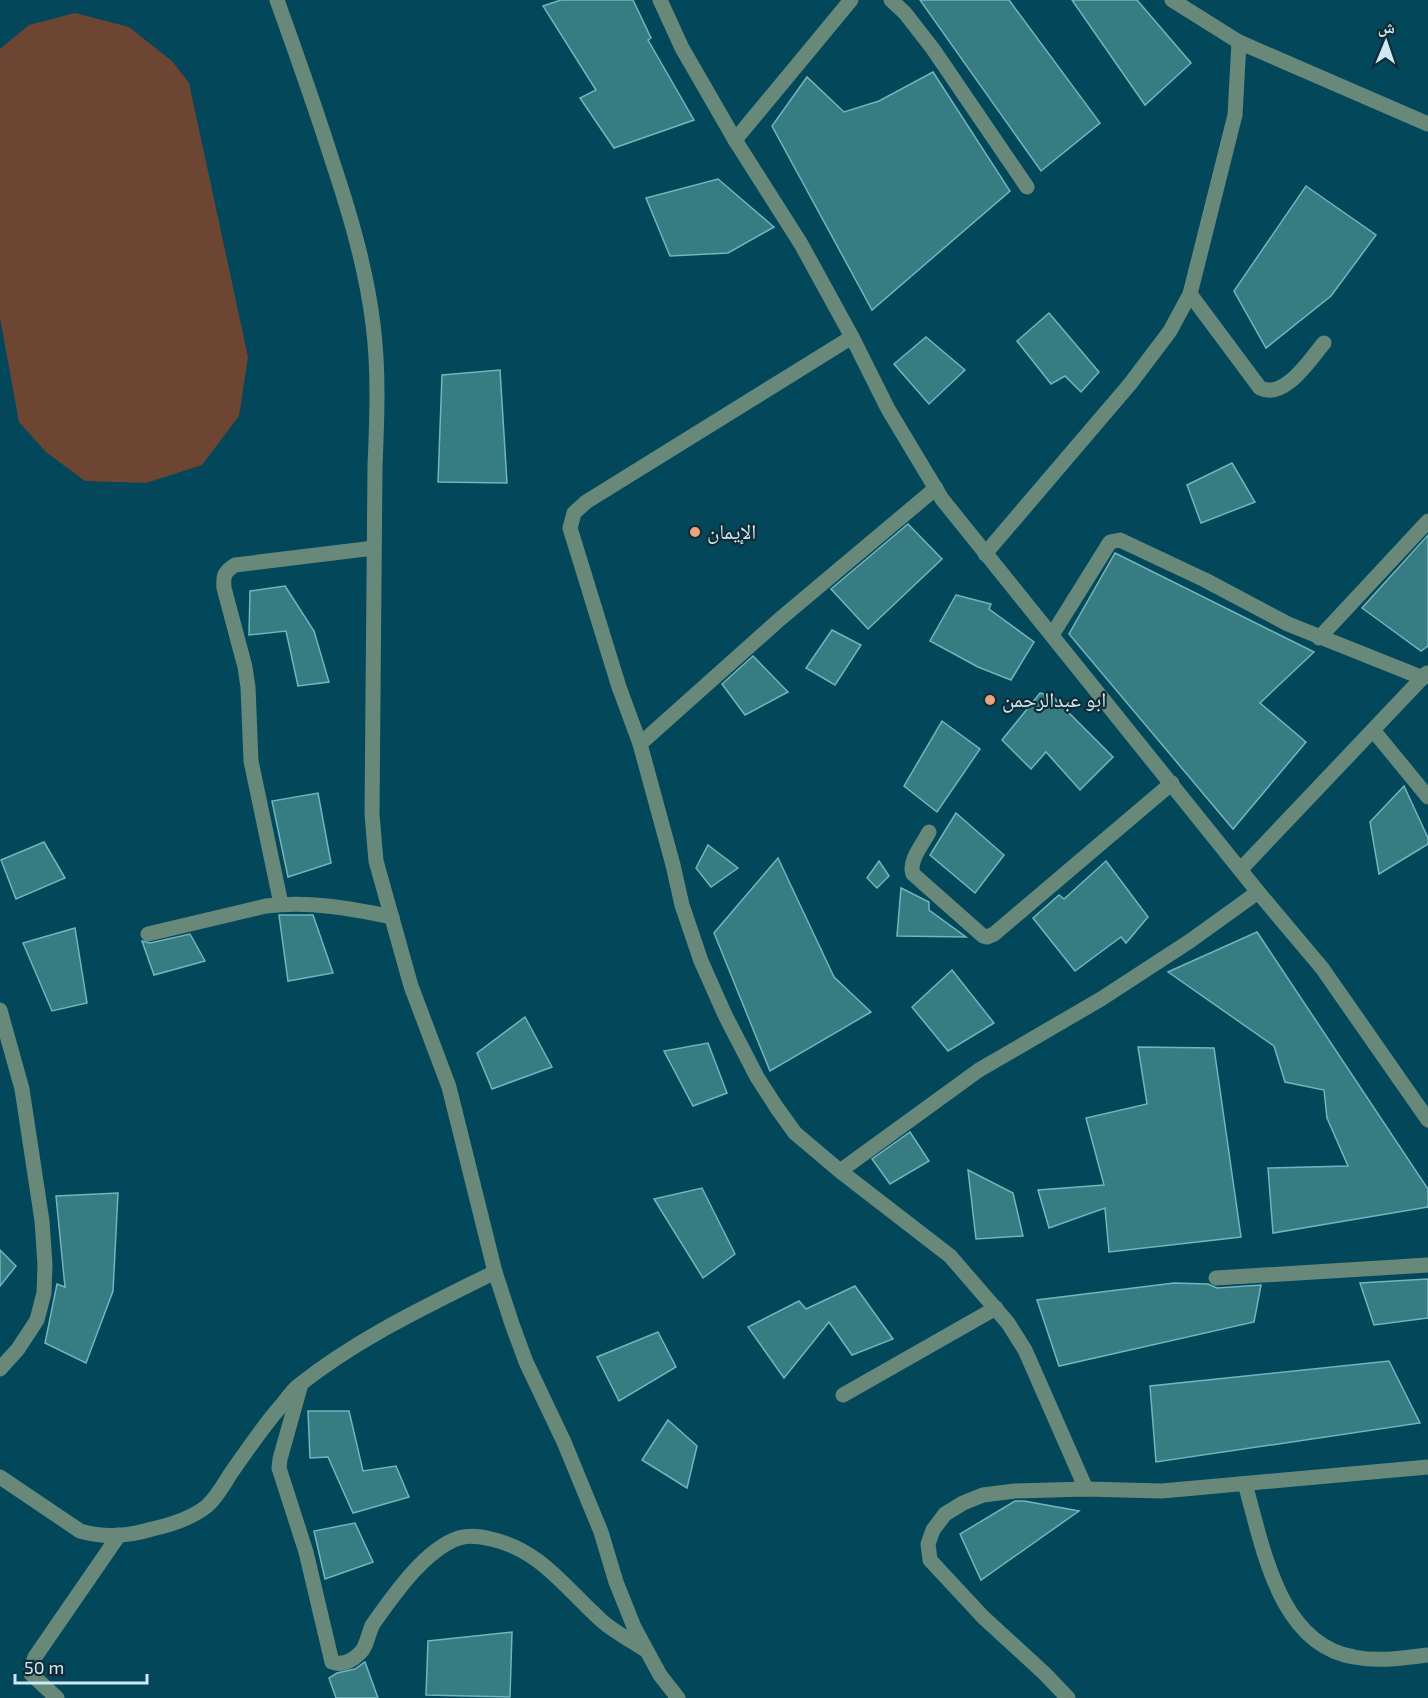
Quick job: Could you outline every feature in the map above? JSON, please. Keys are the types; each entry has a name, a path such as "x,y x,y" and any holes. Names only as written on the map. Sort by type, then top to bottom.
{"street":[{"path":"277,0 313,99 350,216 363,267 373,326 378,413 374,548 372,814 376,861 411,986 449,1087 495,1272 526,1362 564,1442 601,1532 616,1582 645,1649 660,1675 678,1698"},
{"path":"660,0 682,48 735,140 801,244 852,337 888,410 936,488 985,554 1322,968 1428,1120"},
{"path":"735,140 851,0"},
{"path":"891,0 933,49 1027,187"},
{"path":"1172,0 1239,42 1428,124"},
{"path":"985,554 1130,384 1170,331 1190,294 1235,115 1239,42"},
{"path":"1190,294 1260,388 1265,391 1279,390 1287,385 1324,343"},
{"path":"852,337 586,502 574,513 571,534 619,687 640,744 674,865 682,905 701,962 757,1077 795,1133 840,1171 951,1256 1008,1323 1025,1350 1086,1489"},
{"path":"640,744 780,619 936,488"},
{"path":"1319,638 1428,521"},
{"path":"1052,635 1110,542 1120,540 1319,638 1425,675 1241,869"},
{"path":"281,904 251,761 248,687 223,576 226,570 235,565 374,548"},
{"path":"1373,730 1428,797"},
{"path":"929,832 912,862 913,874 983,936 987,937 994,934 1172,783"},
{"path":"840,1171 979,1070 1101,999 1190,941 1258,892"},
{"path":"148,934 281,904 338,906 392,917"},
{"path":"0,1010 22,1089 42,1221 45,1265 44,1293 37,1320 18,1349 0,1370"},
{"path":"1216,1278 1428,1265"},
{"path":"0,1478 80,1531 119,1535 174,1524 206,1507 258,1433 295,1388 359,1343 413,1312 495,1272"},
{"path":"843,1395 996,1308"},
{"path":"301,1384 279,1468 306,1552 332,1662 339,1664 350,1661 363,1651 372,1626 417,1568 438,1549 459,1538 478,1536 515,1545 534,1557 572,1590 604,1623 645,1649"},
{"path":"1068,1698 983,1617 930,1560 928,1544 933,1530 945,1514 983,1495 1015,1491 1086,1489 1162,1491 1428,1467"},
{"path":"1245,1484 1273,1580 1296,1622 1314,1641 1338,1654 1356,1658 1392,1659 1428,1655"},
{"path":"57,1698 31,1674 35,1657 119,1535"}],"shaded area":[{"path":"75,13 129,27 172,61 189,83 248,357 239,416 202,465 146,483 85,481 46,452 19,422 0,318 0,49 29,25"}],"building":[{"path":"561,0 633,0 651,38 648,40 694,120 614,148 580,98 596,90 543,6"},
{"path":"920,0 1009,0 1100,123 1041,171"},
{"path":"1072,0 1137,0 1191,63 1145,105"},
{"path":"933,72 1010,191 872,310 772,126 807,77 844,112 879,101"},
{"path":"718,179 774,227 728,253 670,256 646,198"},
{"path":"1306,186 1376,235 1331,296 1266,348 1234,291"},
{"path":"1049,313 1099,372 1081,392 1065,376 1051,384 1017,341"},
{"path":"926,337 965,370 929,404 894,364"},
{"path":"500,370 507,483 438,482 442,375"},
{"path":"1232,463 1255,502 1201,523 1187,485"},
{"path":"908,524 942,559 868,629 831,589"},
{"path":"1428,535 1428,646 1421,651 1362,608"},
{"path":"1115,553 1314,652 1260,703 1306,742 1233,829 1069,634"},
{"path":"285,586 314,631 329,682 298,686 286,631 249,635 250,591"},
{"path":"956,595 991,604 989,609 1034,642 1011,680 978,667 930,641"},
{"path":"832,630 861,645 835,685 806,668"},
{"path":"753,656 788,692 745,715 722,684"},
{"path":"1040,693 1052,696 1113,757 1080,790 1046,752 1031,769 1002,740"},
{"path":"942,721 980,749 937,812 904,786"},
{"path":"1404,786 1428,838 1428,844 1379,874 1370,822"},
{"path":"318,793 331,863 288,877 272,801"},
{"path":"956,813 1004,855 975,893 930,855"},
{"path":"44,842 65,878 16,899 1,860"},
{"path":"708,845 738,868 711,887 696,868"},
{"path":"778,858 834,977 871,1012 770,1071 714,933"},
{"path":"879,861 889,876 877,888 867,878"},
{"path":"1106,861 1148,917 1126,943 1121,937 1075,971 1033,918 1059,895 1064,899"},
{"path":"901,888 929,902 929,910 966,937 897,936"},
{"path":"279,915 313,915 333,973 288,981"},
{"path":"75,928 87,1003 52,1011 23,943"},
{"path":"1257,932 1428,1189 1428,1207 1273,1233 1268,1168 1348,1166 1327,1118 1324,1090 1285,1082 1274,1046 1168,972"},
{"path":"190,934 205,961 154,975 142,941 150,943"},
{"path":"952,970 994,1023 948,1051 912,1007"},
{"path":"525,1017 552,1067 492,1089 477,1053"},
{"path":"708,1043 727,1093 693,1106 664,1051"},
{"path":"1138,1047 1214,1048 1241,1237 1109,1252 1105,1208 1049,1228 1038,1190 1104,1185 1086,1118 1147,1104"},
{"path":"910,1132 929,1161 890,1184 872,1159"},
{"path":"968,1170 1013,1193 1023,1236 976,1239"},
{"path":"702,1188 735,1254 703,1278 654,1199"},
{"path":"118,1193 113,1291 86,1363 45,1343 57,1284 65,1287 56,1196"},
{"path":"0,1250 16,1266 0,1286"},
{"path":"1428,1279 1428,1318 1374,1325 1360,1283"},
{"path":"1174,1283 1208,1284 1217,1288 1261,1285 1254,1322 1059,1366 1037,1300"},
{"path":"855,1286 893,1339 852,1355 829,1322 784,1378 748,1327 799,1301 806,1309"},
{"path":"658,1332 676,1367 619,1401 597,1357"},
{"path":"1389,1361 1420,1423 1156,1462 1150,1386"},
{"path":"308,1411 349,1411 363,1471 396,1466 409,1497 353,1513 328,1457 310,1458"},
{"path":"668,1420 697,1446 687,1488 642,1460"},
{"path":"1015,1501 1079,1511 981,1580 960,1534"},
{"path":"355,1523 373,1562 325,1579 314,1531"},
{"path":"512,1632 510,1697 426,1695 428,1641"},
{"path":"365,1662 378,1698 336,1698 329,1678 337,1673 355,1669"}],"place":[{"name":"الإيمان","path":"695,532"},
{"name":"ابو عبدالرحمن","path":"990,700"}]}
